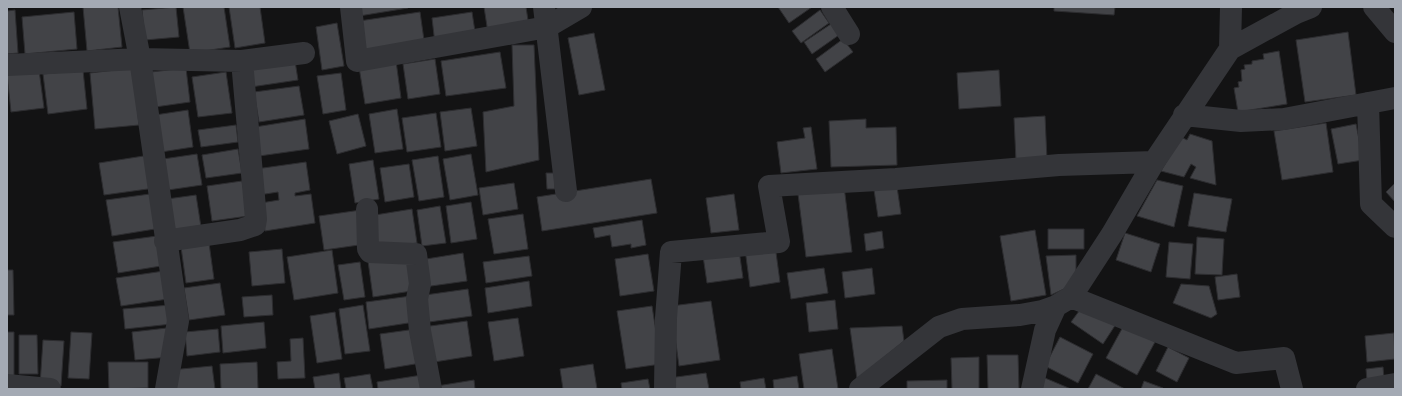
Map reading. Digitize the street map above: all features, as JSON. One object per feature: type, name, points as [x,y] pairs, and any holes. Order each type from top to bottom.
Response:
[{"type":"street","points":[[130,7],[140,59],[165,241],[178,321],[166,389]]},
{"type":"street","points":[[351,7],[357,60],[545,17],[581,7]]},
{"type":"street","points":[[832,7],[849,34]]},
{"type":"street","points":[[1230,49],[1231,7]]},
{"type":"street","points":[[1032,389],[1045,330],[1063,301],[1112,234],[1154,162],[1184,115],[1230,49],[1296,13],[1311,7]]},
{"type":"street","points":[[545,17],[566,191]]},
{"type":"street","points":[[7,65],[140,59],[242,61],[304,53]]},
{"type":"street","points":[[165,241],[240,230],[255,225],[256,219],[242,61]]},
{"type":"street","points":[[1184,115],[1242,121],[1284,119],[1395,98]]},
{"type":"street","points":[[1368,104],[1371,204],[1395,227]]},
{"type":"street","points":[[665,389],[666,318],[671,252],[779,242],[769,186],[896,179],[1059,165],[1154,162]]},
{"type":"street","points":[[367,209],[368,249],[370,252],[416,254],[420,284],[417,298],[420,331],[431,389]]},
{"type":"street","points":[[860,389],[939,328],[950,322],[962,319],[1020,315],[1063,301],[1236,363],[1284,358],[1292,389]]},
{"type":"street","points":[[1367,389],[1395,384]]},
{"type":"street","points":[[7,385],[50,389]]},
{"type":"building","points":[[83,7],[118,7],[122,47],[87,51]]},
{"type":"building","points":[[176,7],[179,37],[145,40],[142,10]]},
{"type":"building","points":[[183,7],[224,7],[230,47],[190,53]]},
{"type":"building","points":[[229,7],[260,7],[265,43],[235,48]]},
{"type":"building","points":[[357,7],[408,7],[408,8],[359,16]]},
{"type":"building","points":[[484,7],[526,7],[529,27],[488,33]]},
{"type":"building","points":[[778,7],[812,7],[789,23]]},
{"type":"building","points":[[1054,7],[1115,7],[1114,15],[1054,11]]},
{"type":"building","points":[[15,10],[18,53],[7,54],[7,11]]},
{"type":"building","points":[[820,10],[829,23],[801,43],[792,31]]},
{"type":"building","points":[[74,12],[77,49],[25,54],[22,17]]},
{"type":"building","points":[[420,12],[425,47],[364,56],[359,21]]},
{"type":"building","points":[[472,12],[476,38],[435,44],[432,18]]},
{"type":"building","points":[[337,23],[344,66],[322,70],[316,27]]},
{"type":"building","points":[[831,24],[839,35],[812,54],[804,42]]},
{"type":"building","points":[[1348,32],[1356,95],[1305,102],[1296,40]]},
{"type":"building","points":[[594,33],[605,90],[579,95],[568,38]]},
{"type":"building","points":[[843,39],[853,52],[825,72],[816,59]]},
{"type":"building","points":[[512,45],[534,45],[539,160],[486,172],[483,112],[514,106]]},
{"type":"building","points":[[1279,51],[1287,104],[1238,112],[1234,88],[1239,87],[1238,82],[1242,81],[1241,70],[1245,69],[1244,65],[1252,64],[1252,61],[1264,59],[1263,54]]},
{"type":"building","points":[[500,52],[506,88],[446,96],[441,61]]},
{"type":"building","points":[[435,59],[440,94],[408,99],[403,64]]},
{"type":"building","points":[[295,61],[298,80],[251,87],[248,68]]},
{"type":"building","points":[[396,61],[401,98],[365,104],[359,67]]},
{"type":"building","points":[[133,68],[139,125],[95,129],[90,73]]},
{"type":"building","points":[[186,68],[190,102],[155,107],[151,72]]},
{"type":"building","points":[[39,70],[44,108],[11,112],[7,74]]},
{"type":"building","points":[[83,70],[87,109],[48,114],[43,74]]},
{"type":"building","points":[[999,70],[1001,106],[959,109],[957,73]]},
{"type":"building","points":[[226,72],[232,113],[198,117],[192,77]]},
{"type":"building","points":[[341,73],[346,110],[323,114],[317,76]]},
{"type":"building","points":[[299,86],[304,115],[259,122],[254,92]]},
{"type":"building","points":[[471,108],[477,146],[445,151],[440,112]]},
{"type":"building","points":[[397,109],[403,149],[375,153],[369,114]]},
{"type":"building","points":[[188,110],[193,147],[161,152],[155,115]]},
{"type":"building","points":[[436,113],[441,147],[407,152],[402,118]]},
{"type":"building","points":[[358,114],[366,146],[337,154],[329,121]]},
{"type":"building","points":[[1045,116],[1047,160],[1016,161],[1014,118]]},
{"type":"building","points":[[305,119],[309,149],[259,156],[255,127]]},
{"type":"building","points":[[866,119],[866,128],[896,127],[897,165],[831,167],[829,121]]},
{"type":"building","points":[[1326,123],[1333,172],[1282,180],[1274,131]]},
{"type":"building","points":[[1356,124],[1363,160],[1338,164],[1331,129]]},
{"type":"building","points":[[236,125],[238,142],[201,147],[198,130]]},
{"type":"building","points":[[811,127],[817,169],[781,173],[777,142],[805,138],[803,128]]},
{"type":"building","points":[[1190,134],[1212,141],[1216,185],[1190,178],[1196,167],[1191,164],[1184,177],[1161,171],[1181,137],[1187,140]]},
{"type":"building","points":[[238,149],[242,173],[206,178],[202,155]]},
{"type":"building","points":[[197,154],[202,185],[168,190],[163,159]]},
{"type":"building","points":[[471,154],[478,195],[450,200],[443,159]]},
{"type":"building","points":[[150,155],[155,188],[104,195],[99,163]]},
{"type":"building","points":[[438,156],[444,197],[419,201],[412,160]]},
{"type":"building","points":[[373,160],[379,199],[355,203],[349,164]]},
{"type":"building","points":[[306,162],[310,190],[295,193],[295,196],[311,194],[315,223],[265,231],[261,203],[279,200],[278,192],[259,195],[256,169]]},
{"type":"building","points":[[409,164],[414,197],[385,202],[380,168]]},
{"type":"building","points":[[546,173],[555,173],[555,189],[547,189]]},
{"type":"building","points":[[651,179],[657,213],[542,231],[537,197]]},
{"type":"building","points":[[896,180],[901,214],[878,217],[873,183]]},
{"type":"building","points":[[1157,180],[1183,186],[1174,227],[1137,216]]},
{"type":"building","points":[[242,181],[248,216],[212,221],[207,186]]},
{"type":"building","points":[[514,183],[518,209],[483,215],[479,188]]},
{"type":"building","points":[[1395,183],[1395,202],[1386,192]]},
{"type":"building","points":[[844,186],[852,252],[806,257],[798,194]]},
{"type":"building","points":[[1194,193],[1232,199],[1226,232],[1188,226]]},
{"type":"building","points":[[150,194],[155,229],[112,236],[106,200]]},
{"type":"building","points":[[734,194],[739,230],[711,233],[706,198]]},
{"type":"building","points":[[196,195],[201,227],[172,231],[167,199]]},
{"type":"building","points":[[471,202],[477,239],[451,243],[446,206]]},
{"type":"building","points":[[440,206],[446,243],[422,246],[417,210]]},
{"type":"building","points":[[412,209],[417,243],[374,249],[369,216]]},
{"type":"building","points":[[361,210],[366,244],[324,250],[319,216]]},
{"type":"building","points":[[523,214],[528,249],[494,254],[488,219]]},
{"type":"building","points":[[642,220],[646,245],[631,248],[631,244],[612,247],[610,235],[595,238],[593,228]]},
{"type":"building","points":[[1048,229],[1084,229],[1084,249],[1048,249]]},
{"type":"building","points":[[1035,230],[1046,295],[1011,301],[1000,236]]},
{"type":"building","points":[[882,231],[884,248],[866,251],[864,234]]},
{"type":"building","points":[[1125,233],[1160,244],[1151,272],[1116,260]]},
{"type":"building","points":[[157,236],[161,266],[118,273],[113,242]]},
{"type":"building","points":[[1197,237],[1224,239],[1222,275],[1195,274]]},
{"type":"building","points":[[1169,242],[1193,244],[1190,279],[1166,277]]},
{"type":"building","points":[[209,243],[214,279],[186,283],[181,247]]},
{"type":"building","points":[[775,245],[780,282],[750,287],[745,249]]},
{"type":"building","points":[[282,249],[285,283],[252,286],[249,252]]},
{"type":"building","points":[[332,250],[338,293],[294,300],[287,257]]},
{"type":"building","points":[[739,250],[743,278],[707,283],[703,256]]},
{"type":"building","points":[[463,253],[467,281],[424,287],[420,260]]},
{"type":"building","points":[[413,254],[418,290],[373,297],[368,261]]},
{"type":"building","points":[[648,254],[654,291],[620,296],[615,259]]},
{"type":"building","points":[[1076,255],[1076,276],[1066,288],[1051,295],[1046,256]]},
{"type":"building","points":[[529,256],[532,276],[486,283],[483,262]]},
{"type":"building","points":[[360,262],[365,297],[344,300],[338,265]]},
{"type":"building","points":[[824,268],[828,293],[791,299],[787,273]]},
{"type":"building","points":[[872,268],[875,294],[845,298],[842,272]]},
{"type":"building","points":[[7,270],[13,270],[14,315],[7,315]]},
{"type":"building","points":[[164,271],[168,299],[121,306],[116,278]]},
{"type":"building","points":[[1237,274],[1240,297],[1218,300],[1215,277]]},
{"type":"building","points":[[529,281],[532,306],[488,313],[485,288]]},
{"type":"building","points":[[220,283],[225,315],[189,320],[184,288]]},
{"type":"building","points":[[1181,284],[1209,286],[1217,314],[1211,318],[1173,303]]},
{"type":"building","points":[[468,289],[472,316],[422,323],[418,296]]},
{"type":"building","points":[[272,295],[273,315],[244,317],[242,297]]},
{"type":"building","points":[[411,296],[415,322],[369,329],[366,302]]},
{"type":"building","points":[[835,300],[838,329],[809,332],[806,303]]},
{"type":"building","points":[[711,301],[720,360],[679,366],[671,306]]},
{"type":"building","points":[[1085,303],[1116,324],[1103,344],[1071,322]]},
{"type":"building","points":[[170,305],[172,324],[125,329],[123,309]]},
{"type":"building","points":[[363,305],[370,351],[345,354],[339,309]]},
{"type":"building","points":[[652,306],[661,364],[626,369],[617,311]]},
{"type":"building","points":[[335,312],[342,359],[317,363],[310,316]]},
{"type":"building","points":[[518,318],[524,356],[494,361],[488,322]]},
{"type":"building","points":[[467,321],[472,356],[428,363],[423,327]]},
{"type":"building","points":[[264,322],[266,348],[223,353],[221,326]]},
{"type":"building","points":[[1124,325],[1155,342],[1137,375],[1106,358]]},
{"type":"building","points":[[902,326],[904,341],[857,379],[850,328]]},
{"type":"building","points":[[167,328],[170,357],[135,360],[132,332]]},
{"type":"building","points":[[218,329],[220,352],[187,356],[185,332]]},
{"type":"building","points":[[416,329],[421,363],[385,369],[380,334]]},
{"type":"building","points":[[7,332],[14,332],[14,377],[7,377]]},
{"type":"building","points":[[71,332],[92,333],[89,379],[68,378]]},
{"type":"building","points":[[1394,333],[1395,359],[1367,362],[1365,336]]},
{"type":"building","points":[[19,335],[37,335],[38,374],[19,374]]},
{"type":"building","points":[[1060,337],[1093,354],[1078,383],[1045,366]]},
{"type":"building","points":[[303,338],[305,378],[278,379],[277,362],[291,361],[290,339]]},
{"type":"building","points":[[43,340],[64,341],[61,386],[40,385]]},
{"type":"building","points":[[1168,347],[1189,358],[1177,382],[1156,371]]},
{"type":"building","points":[[832,349],[838,389],[804,389],[799,354]]},
{"type":"building","points":[[987,355],[1018,355],[1019,389],[988,389]]},
{"type":"building","points":[[979,357],[979,389],[952,389],[951,358]]},
{"type":"building","points":[[108,362],[148,362],[148,388],[109,389]]},
{"type":"building","points":[[257,362],[258,389],[221,389],[220,364]]},
{"type":"building","points":[[593,364],[597,389],[563,389],[560,369]]},
{"type":"building","points":[[212,366],[215,389],[173,389],[171,370]]},
{"type":"building","points":[[1383,367],[1384,379],[1367,381],[1366,369]]},
{"type":"building","points":[[339,373],[341,389],[315,389],[313,377]]},
{"type":"building","points":[[706,373],[709,389],[670,389],[669,378]]},
{"type":"building","points":[[370,374],[373,389],[346,389],[344,378]]},
{"type":"building","points":[[1096,374],[1125,389],[1088,389]]},
{"type":"building","points":[[422,375],[424,389],[378,389],[377,382]]},
{"type":"building","points":[[797,376],[799,389],[774,389],[773,380]]},
{"type":"building","points":[[764,378],[766,389],[741,389],[740,382]]},
{"type":"building","points":[[1045,378],[1071,389],[1040,389]]},
{"type":"building","points":[[648,379],[650,389],[622,389],[621,383]]},
{"type":"building","points":[[474,380],[475,389],[437,389],[437,386]]},
{"type":"building","points":[[947,380],[947,389],[907,389],[907,381]]},
{"type":"building","points":[[1144,381],[1163,388],[1141,389]]}]
